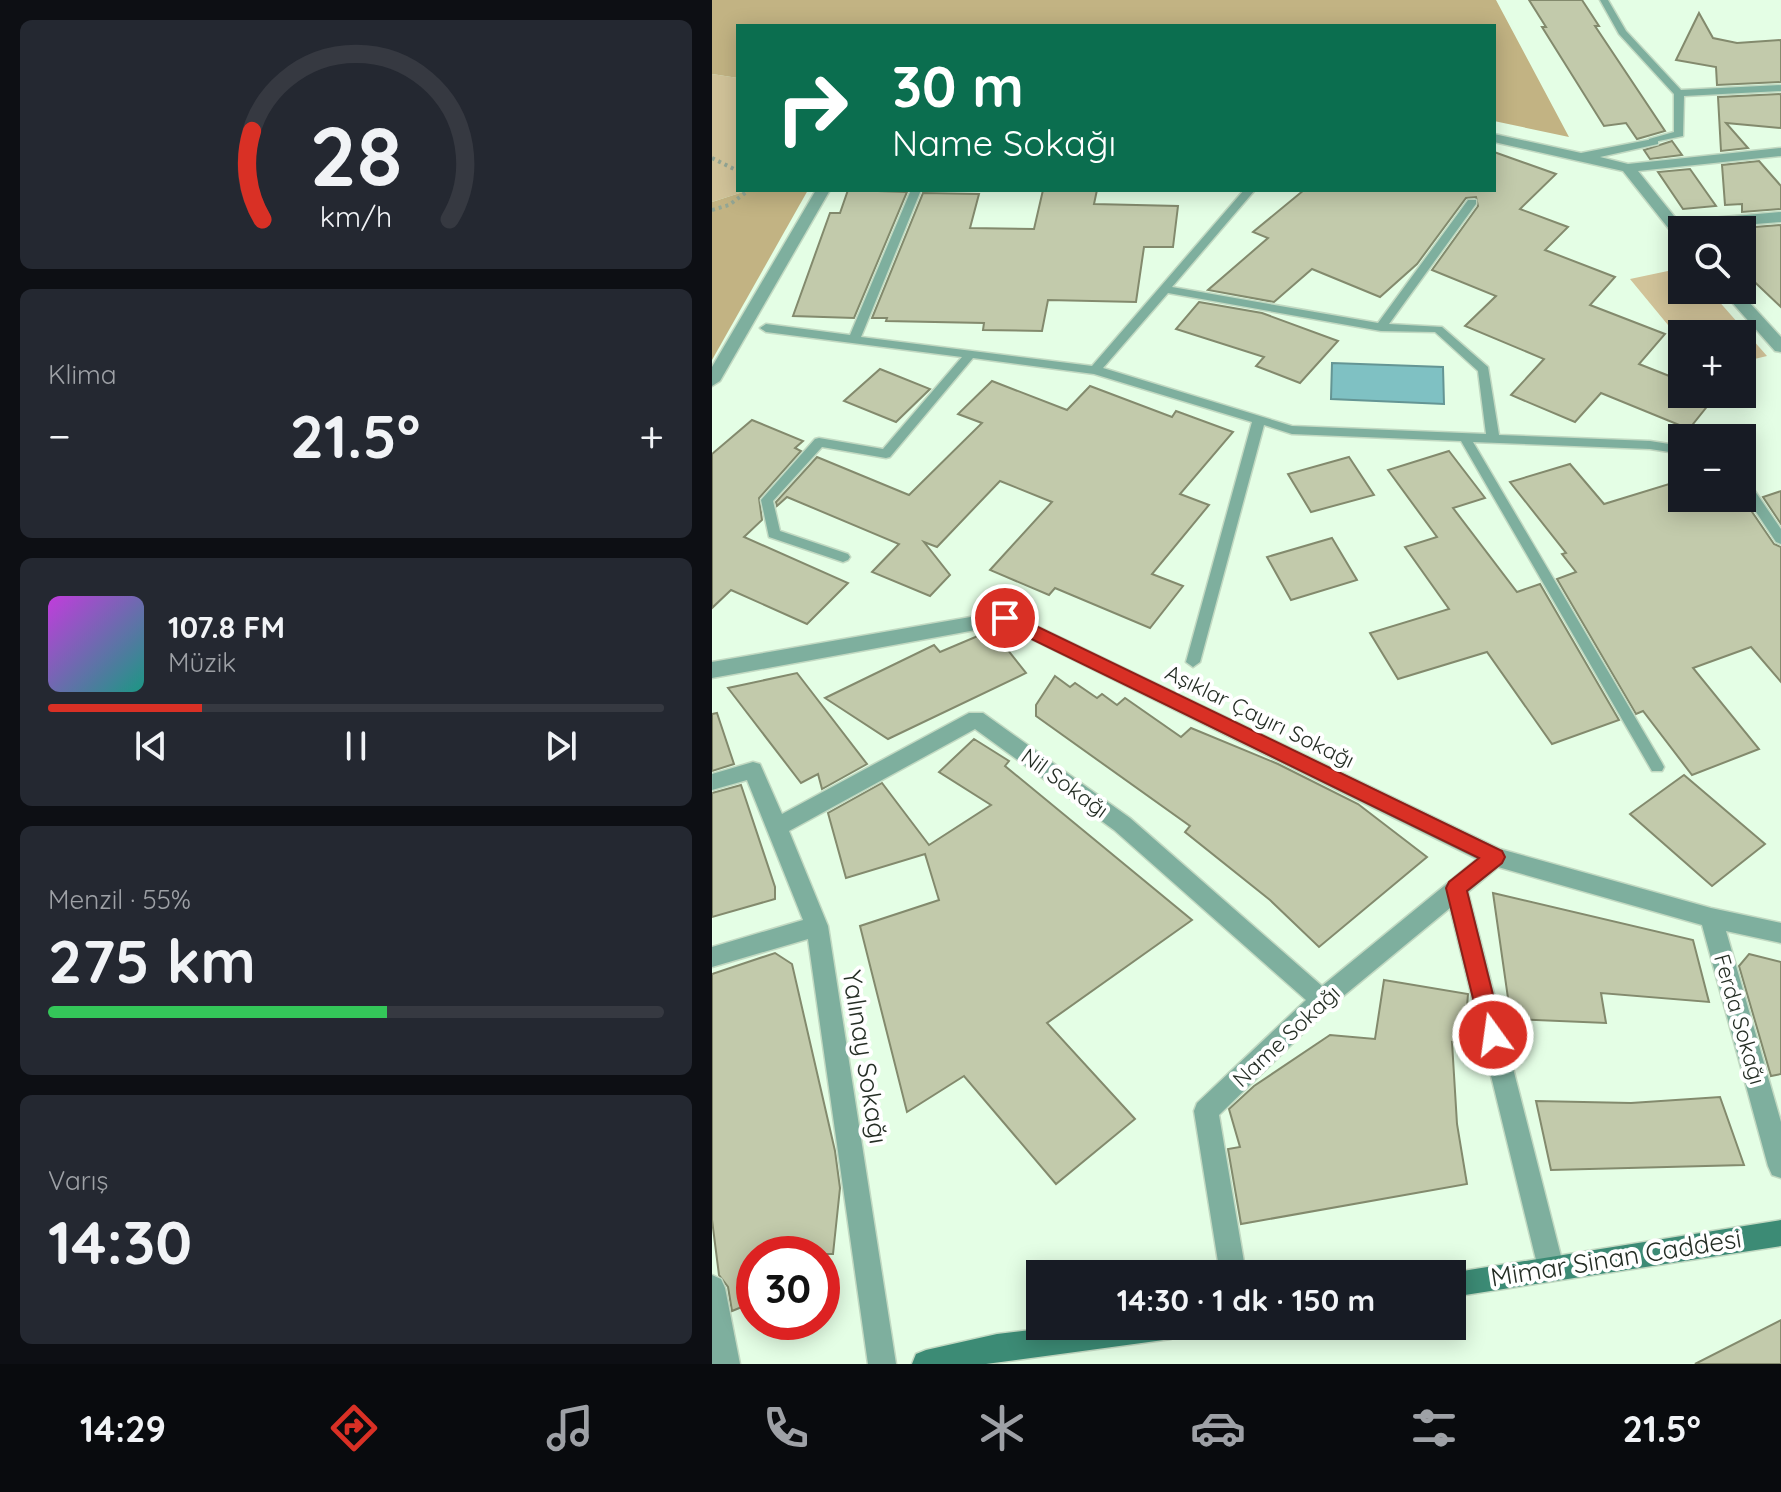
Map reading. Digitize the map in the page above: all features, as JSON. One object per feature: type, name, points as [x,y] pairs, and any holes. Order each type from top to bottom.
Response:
[{"type":"main road","name":"Mimar Sinan Caddesi","points":[[1466,1282],[1781,1233]]},
{"type":"main road","points":[[926,1364],[997,1348],[1060,1340]]},
{"type":"street","points":[[1496,138],[1628,168],[1781,152]]},
{"type":"street","points":[[1580,157],[1653,141]]},
{"type":"street","points":[[1628,168],[1668,219]]},
{"type":"street","points":[[712,381],[822,192]]},
{"type":"street","points":[[1756,220],[1781,217]]},
{"type":"street","points":[[1741,304],[1781,347]]},
{"type":"street","points":[[1760,325],[1781,323]]},
{"type":"street","points":[[743,326],[766,328]]},
{"type":"street","name":"Aşıklar Çayırı Sokağı","points":[[712,670],[1005,618],[1495,857],[1711,918],[1781,933]]},
{"type":"street","name":"Nil Sokağı","points":[[776,827],[976,719],[1122,824],[1322,1000]]},
{"type":"street","name":"Yalınay Sokağı","points":[[712,782],[753,770],[817,926],[882,1364]]},
{"type":"street","name":"Name Sokağı","points":[[1231,1260],[1206,1111],[1322,1000],[1495,857]]},
{"type":"street","points":[[1456,888],[1551,1268]]},
{"type":"street","name":"Ferda Sokağı","points":[[1711,918],[1781,1166]]},
{"type":"street","points":[[712,957],[817,926]]},
{"type":"street","points":[[712,1288],[726,1364]]},
{"type":"lane","points":[[1604,0],[1622,32],[1679,93],[1679,134],[1653,141]]},
{"type":"lane","points":[[1679,93],[1781,88]]},
{"type":"lane","points":[[854,339],[915,192]]},
{"type":"lane","points":[[1095,370],[1248,192]]},
{"type":"lane","points":[[1381,327],[1472,202]]},
{"type":"lane","points":[[1165,289],[1381,327],[1438,329],[1484,370],[1493,439]]},
{"type":"lane","points":[[766,328],[1095,370],[1292,430],[1668,448]]},
{"type":"lane","points":[[843,557],[774,534],[767,500],[819,442],[886,454],[970,354]]},
{"type":"lane","points":[[1193,662],[1259,420]]},
{"type":"lane","points":[[1465,438],[1657,767]]},
{"type":"lane","points":[[1756,502],[1781,539]]},
{"type":"path","points":[[712,158],[736,170]]},
{"type":"path","points":[[712,210],[729,205],[746,192]]},
{"type":"shaded area","points":[[712,0],[1496,0],[1569,137],[1496,121],[1496,24],[736,24],[736,78],[712,74]]},
{"type":"shaded area","points":[[712,74],[736,78],[736,192],[743,192],[712,202]]},
{"type":"shaded area","points":[[743,192],[807,192],[712,360],[712,202]]},
{"type":"shaded area","points":[[1668,271],[1668,304],[1721,304],[1735,320],[1668,320],[1668,325],[1630,279]]},
{"type":"shaded area","points":[[1756,343],[1767,356],[1756,359]]},
{"type":"water","points":[[1332,363],[1443,367],[1444,404],[1331,399]]},
{"type":"building","points":[[1529,0],[1582,0],[1599,26],[1595,26],[1665,131],[1637,139],[1626,123],[1604,126],[1542,27],[1546,27]]},
{"type":"building","points":[[1699,13],[1713,38],[1737,43],[1781,40],[1781,82],[1717,85],[1716,67],[1676,60]]},
{"type":"building","points":[[1781,94],[1781,128],[1726,123],[1748,148],[1721,151],[1718,97]]},
{"type":"building","points":[[1672,141],[1682,155],[1650,159],[1644,150]]},
{"type":"building","points":[[1496,153],[1556,174],[1520,209],[1568,227],[1545,250],[1615,277],[1590,305],[1665,334],[1639,364],[1668,375],[1668,408],[1706,408],[1693,424],[1677,424],[1601,393],[1575,422],[1511,395],[1544,359],[1465,326],[1496,296],[1432,270],[1478,206],[1476,197],[1466,198],[1417,264],[1380,297],[1312,269],[1274,302],[1208,290],[1268,238],[1253,232],[1302,192],[1496,192]]},
{"type":"building","points":[[1759,161],[1781,186],[1781,209],[1742,212],[1742,204],[1725,205],[1722,165]]},
{"type":"building","points":[[1690,169],[1716,206],[1683,209],[1658,172]]},
{"type":"building","points":[[847,192],[907,192],[854,318],[793,316],[830,213],[840,213]]},
{"type":"building","points":[[1043,192],[1097,192],[1094,204],[1178,206],[1173,247],[1144,247],[1136,302],[1048,300],[1042,331],[983,330],[984,323],[872,318],[923,193],[979,194],[970,228],[1034,229]]},
{"type":"building","points":[[1781,225],[1781,307],[1756,283],[1756,227]]},
{"type":"building","points":[[1199,302],[1262,313],[1338,341],[1300,383],[1256,366],[1264,357],[1176,329]]},
{"type":"building","points":[[880,369],[930,389],[896,422],[844,401]]},
{"type":"building","points":[[992,381],[1067,410],[1090,386],[1172,417],[1176,411],[1233,432],[1180,494],[1209,505],[1152,574],[1183,586],[1150,628],[1055,588],[1049,595],[990,570],[1052,502],[1000,481],[937,547],[924,542],[950,575],[930,596],[872,572],[899,544],[787,497],[777,506],[776,502],[817,457],[909,495],[982,423],[958,414]]},
{"type":"building","points":[[752,420],[803,441],[795,448],[801,451],[759,498],[762,520],[744,537],[848,583],[807,624],[731,590],[712,608],[712,454]]},
{"type":"building","points":[[1449,451],[1485,498],[1453,508],[1517,592],[1540,584],[1619,720],[1552,744],[1487,652],[1398,679],[1370,633],[1449,609],[1405,547],[1437,537],[1388,470]]},
{"type":"building","points":[[1349,457],[1374,495],[1311,512],[1288,474]]},
{"type":"building","points":[[1570,464],[1604,504],[1668,484],[1668,512],[1752,512],[1774,544],[1781,547],[1781,682],[1751,647],[1693,668],[1759,749],[1692,775],[1643,711],[1636,714],[1557,579],[1576,572],[1562,554],[1566,553],[1510,482]]},
{"type":"building","points":[[1781,491],[1781,524],[1763,497]]},
{"type":"building","points":[[1332,538],[1357,580],[1291,600],[1267,557]]},
{"type":"building","points":[[992,630],[1026,673],[888,739],[825,698],[934,645],[940,652]]},
{"type":"building","points":[[797,673],[867,764],[822,789],[818,774],[801,783],[728,688]]},
{"type":"building","points":[[1055,676],[1070,687],[1075,683],[1097,698],[1102,694],[1117,705],[1125,698],[1181,737],[1191,728],[1278,764],[1358,804],[1427,857],[1319,947],[1270,900],[1185,832],[1190,826],[1036,716],[1036,705]]},
{"type":"building","points":[[717,713],[734,764],[712,771],[712,714]]},
{"type":"building","points":[[974,739],[1009,761],[1005,766],[1192,920],[1047,1023],[1135,1119],[1056,1184],[964,1076],[907,1112],[860,926],[939,900],[925,854],[846,878],[828,813],[882,783],[929,845],[991,805],[939,772]]},
{"type":"building","points":[[1684,775],[1765,844],[1712,886],[1630,814]]},
{"type":"building","points":[[741,785],[775,887],[775,899],[712,917],[712,793]]},
{"type":"building","points":[[1493,893],[1693,940],[1709,1002],[1601,993],[1606,1023],[1511,1019]]},
{"type":"building","points":[[775,953],[792,964],[835,1151],[840,1188],[835,1236],[736,1236],[736,1309],[732,1311],[728,1287],[719,1275],[712,1220],[712,974]]},
{"type":"building","points":[[1749,954],[1781,962],[1781,1074],[1771,1076],[1739,966]]},
{"type":"building","points":[[1384,980],[1468,994],[1464,1044],[1452,1042],[1457,1124],[1467,1184],[1241,1224],[1228,1149],[1240,1147],[1229,1109],[1254,1086],[1330,1035],[1375,1039]]},
{"type":"building","points":[[1720,1097],[1744,1165],[1551,1170],[1536,1101],[1631,1103]]},
{"type":"building","points":[[1781,1320],[1781,1364],[1695,1364]]},
{"type":"route","points":[[1005,618],[1495,857],[1456,888],[1493,1035]]}]
